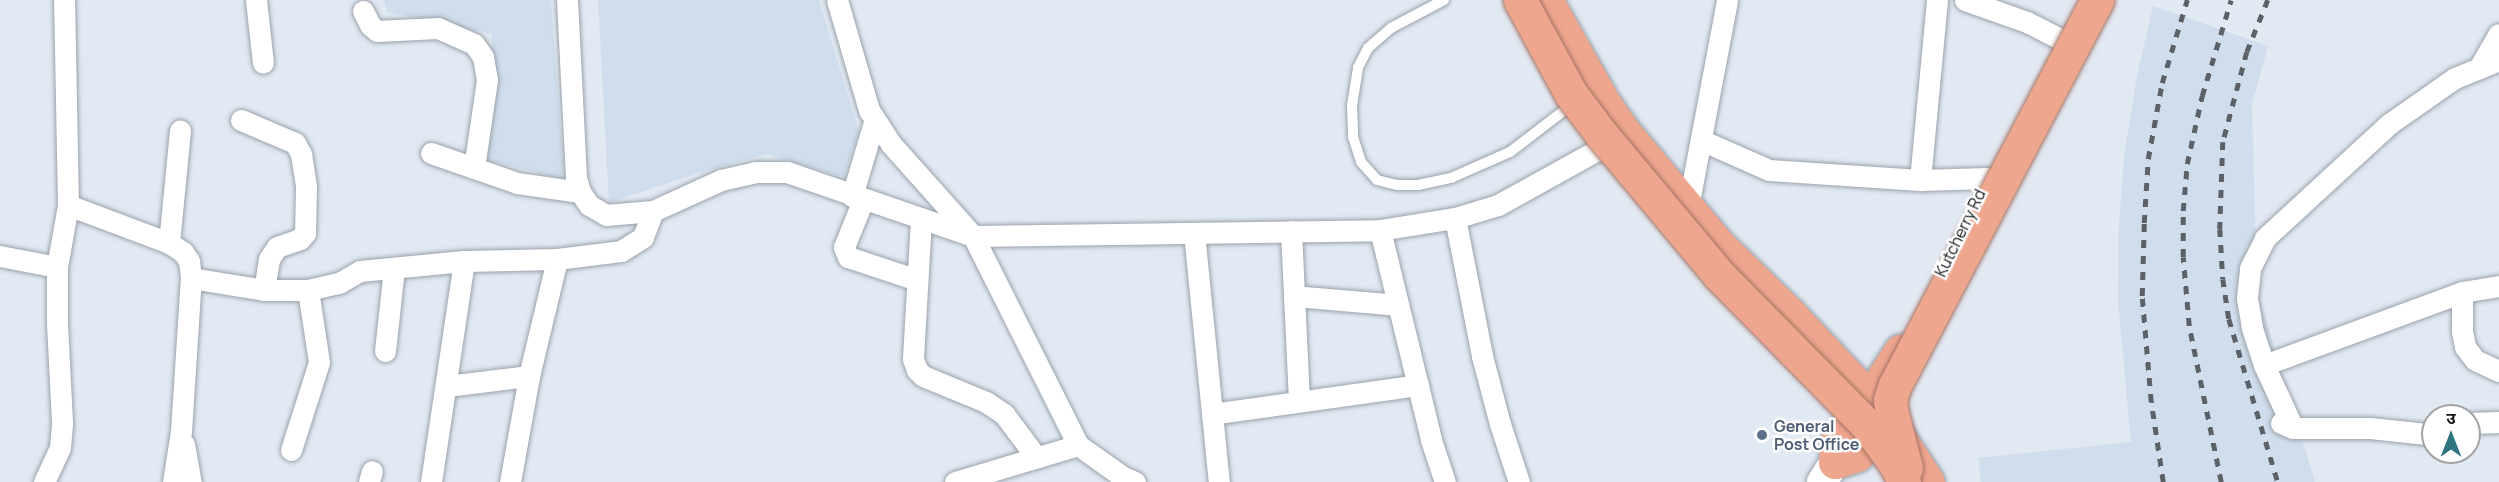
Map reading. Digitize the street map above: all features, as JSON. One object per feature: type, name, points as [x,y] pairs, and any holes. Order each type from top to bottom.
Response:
[{"type":"highway","points":[[1510,0],[1570,106],[1688,207],[1718,244],[1789,314],[1914,480]]},
{"type":"highway","points":[[1520,0],[1571,94],[1602,135],[1719,275],[1866,424],[1896,465],[1914,480]]},
{"type":"highway","points":[[1535,0],[1575,78],[1667,199],[1732,273],[1856,394],[1874,424],[1892,482]]},
{"type":"highway","points":[[1546,0],[1593,85],[1613,141],[1657,218],[1707,274],[1874,424]]},
{"type":"highway","name":"Kutcherry Rd","points":[[1874,424],[1900,351],[1987,177],[2080,0]]},
{"type":"highway","points":[[1829,472],[1857,455],[1890,400],[1895,385],[2097,0]]},
{"type":"highway","points":[[1874,424],[1912,373],[1969,270],[2110,0]]},
{"type":"street","points":[[44,482],[60,447],[62,422],[58,375],[57,267],[68,205],[64,0]]},
{"type":"street","points":[[256,0],[263,63]]},
{"type":"street","points":[[567,0],[576,178],[580,192],[589,205],[606,215],[653,211],[721,180],[756,172],[787,172],[857,198],[973,236],[1380,230],[1455,218],[1498,205],[1613,141]]},
{"type":"street","points":[[837,0],[869,110],[891,144],[973,236],[1078,445],[1123,477],[1135,482]]},
{"type":"street","points":[[1688,207],[1727,0]]},
{"type":"street","points":[[1920,180],[1937,0]]},
{"type":"street","points":[[1965,0],[2027,22],[2061,39]]},
{"type":"street","points":[[363,11],[370,25],[378,31],[438,28],[474,44],[483,57],[487,80],[474,168]]},
{"type":"street","points":[[2479,68],[2499,34]]},
{"type":"street","points":[[2421,433],[2358,427],[2285,425],[2252,327],[2247,298],[2250,268],[2265,238],[2389,124],[2455,78],[2499,60]]},
{"type":"street","points":[[875,119],[844,247],[848,257],[917,280]]},
{"type":"street","points":[[240,120],[295,143],[301,154],[306,188],[305,233],[300,239],[277,247],[269,259],[264,290]]},
{"type":"street","points":[[169,243],[180,131]]},
{"type":"street","points":[[1701,140],[1769,170],[1920,180],[1987,177]]},
{"type":"street","points":[[431,153],[517,183],[580,192]]},
{"type":"street","points":[[68,205],[169,243],[183,252],[189,261],[191,278],[181,431],[173,482]]},
{"type":"street","points":[[191,278],[264,290],[308,290],[339,283],[360,271],[464,261],[557,259],[621,251],[643,237],[653,211]]},
{"type":"street","points":[[1455,218],[1482,356],[1500,424],[1519,482]]},
{"type":"street","points":[[921,219],[913,359],[917,370],[923,376],[986,402],[1004,414],[1036,457]]},
{"type":"street","points":[[1380,230],[1418,385],[1445,482]]},
{"type":"street","points":[[1291,231],[1299,400]]},
{"type":"street","points":[[1194,233],[1219,482]]},
{"type":"street","points":[[0,255],[57,267]]},
{"type":"street","points":[[510,482],[529,376],[557,259]]},
{"type":"street","points":[[431,482],[464,261]]},
{"type":"street","points":[[385,351],[394,268]]},
{"type":"street","points":[[2264,365],[2462,292],[2499,286]]},
{"type":"street","points":[[291,450],[319,362],[308,290]]},
{"type":"street","points":[[2462,292],[2462,331],[2465,347],[2475,360],[2499,371]]},
{"type":"street","points":[[1294,296],[1398,305]]},
{"type":"street","points":[[447,386],[529,376]]},
{"type":"street","points":[[1212,414],[1418,385]]},
{"type":"street","points":[[2481,423],[2499,422]]},
{"type":"street","points":[[181,431],[191,482]]},
{"type":"street","points":[[955,482],[1078,445]]},
{"type":"lane","points":[[1444,0],[1391,28],[1368,48],[1358,68],[1352,104],[1353,137],[1360,162],[1377,180],[1397,185],[1418,185],[1451,177],[1510,152],[1570,106]]},
{"type":"shaded area","points":[[384,0],[551,0],[564,179],[487,160],[492,34],[387,12]]},
{"type":"shaded area","points":[[598,0],[819,0],[859,132],[844,177],[767,154],[698,173],[609,203]]},
{"type":"shaded area","points":[[2153,6],[2268,46],[2252,104],[2257,291],[2315,482],[1981,482],[1978,458],[2131,442],[2118,300],[2119,226],[2124,157],[2137,76]]},
{"type":"railway","points":[[2163,482],[2151,402],[2142,296],[2144,223],[2148,159],[2162,83],[2187,0]]},
{"type":"railway","points":[[2221,482],[2189,326],[2183,257],[2183,211],[2187,164],[2202,96],[2231,0]]},
{"type":"railway","points":[[2268,0],[2247,52],[2223,142],[2220,229],[2223,279],[2229,319],[2278,482]]},
{"type":"place","name":"General Post Office","points":[[1762,435]]}]
